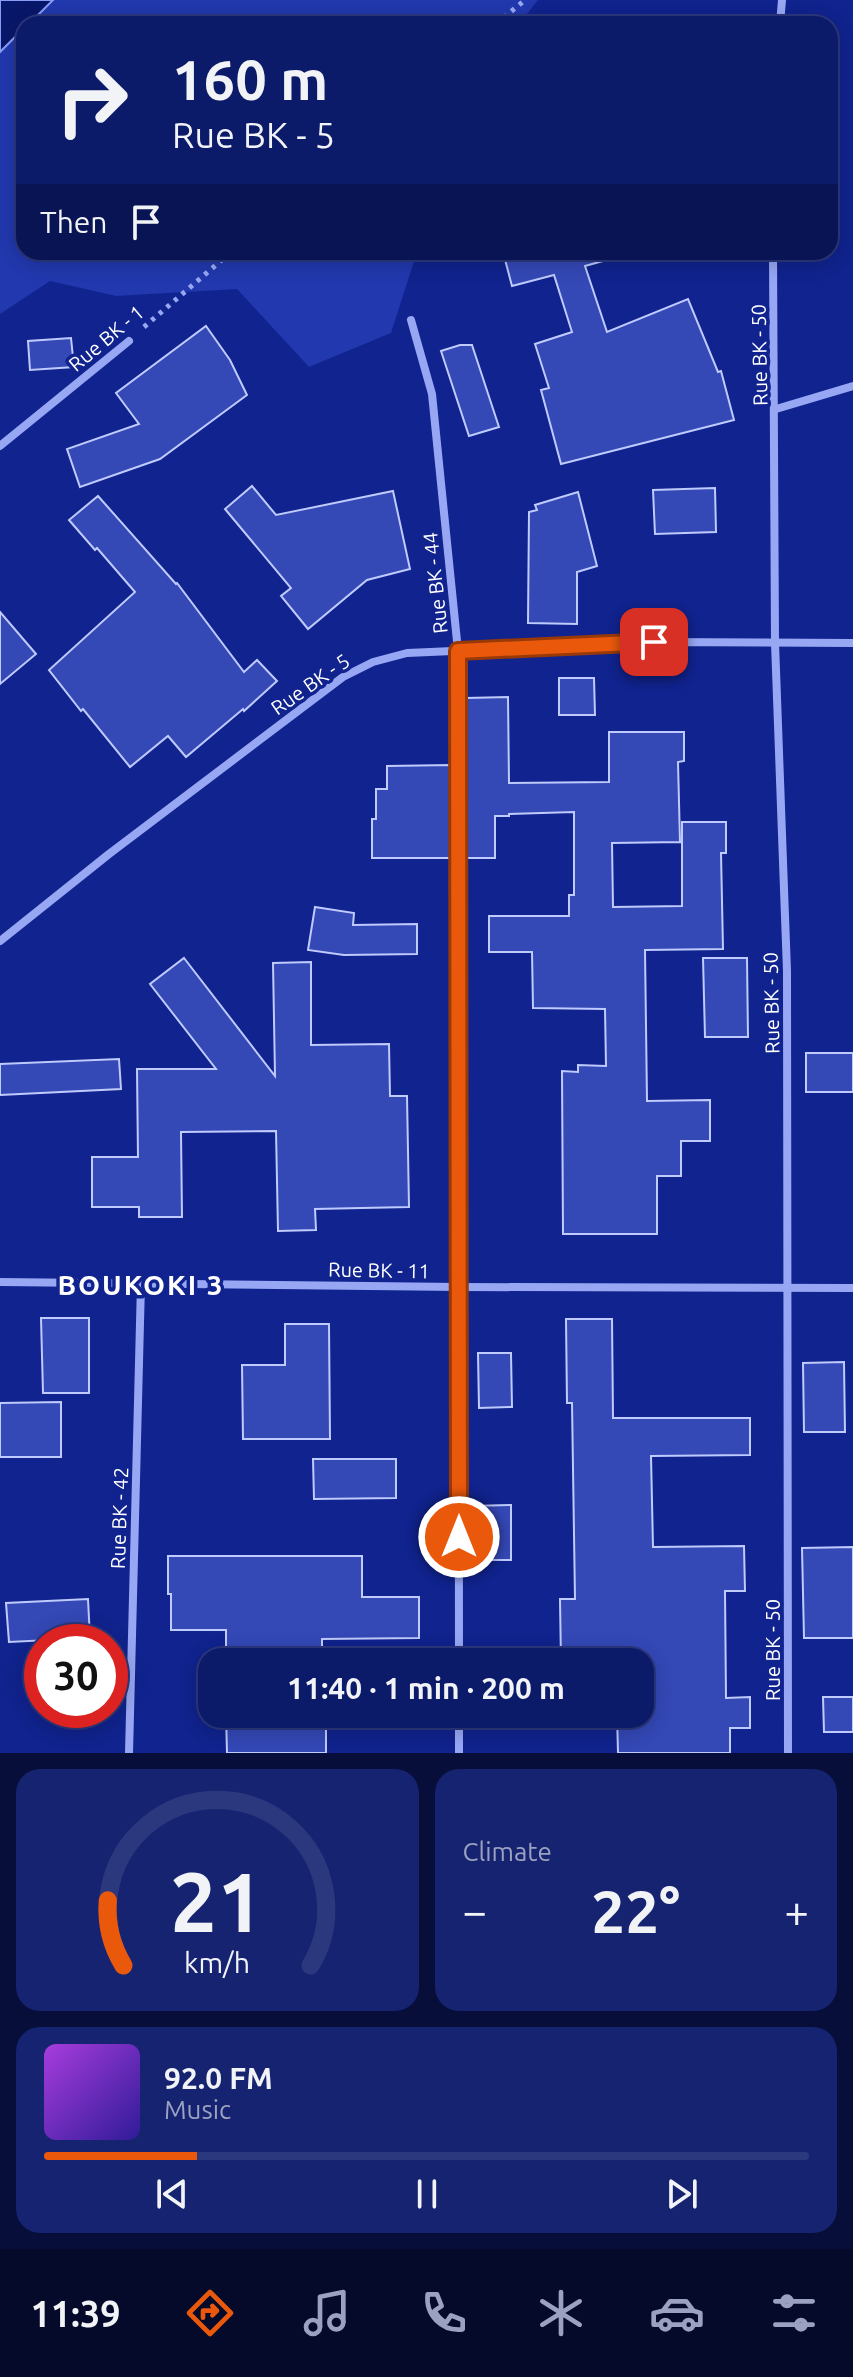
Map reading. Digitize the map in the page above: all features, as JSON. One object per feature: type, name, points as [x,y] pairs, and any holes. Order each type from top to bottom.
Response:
[{"type":"street","name":"Rue BK - 50","points":[[773,260],[775,643],[787,971],[788,1753]]},
{"type":"street","name":"Rue BK - 44","points":[[411,320],[432,394],[458,651],[459,1648]]},
{"type":"street","name":"Rue BK - 1","points":[[0,446],[129,341]]},
{"type":"street","points":[[776,409],[853,386]]},
{"type":"street","name":"Rue BK - 5","points":[[0,941],[109,854],[343,677],[373,662],[407,653],[654,642],[853,643]]},
{"type":"street","name":"Rue BK - 11","points":[[0,1282],[853,1288]]},
{"type":"street","name":"Rue BK - 42","points":[[129,1753],[141,1284]]},
{"type":"street","points":[[459,1728],[459,1753]]},
{"type":"path","points":[[506,16],[525,0]]},
{"type":"path","name":"Rue BK - 1","points":[[129,341],[222,260]]},
{"type":"shaded area","points":[[0,0],[538,0],[525,16],[16,16],[16,260],[414,260],[391,333],[309,367],[237,289],[116,296],[50,281],[0,314]]},
{"type":"shaded area","points":[[0,0],[53,0],[37,16],[16,16],[16,36],[0,52]]},
{"type":"building","points":[[505,260],[603,260],[585,266],[607,332],[688,299],[718,372],[721,371],[734,420],[561,464],[541,390],[549,388],[535,344],[572,332],[554,275],[512,286]]},
{"type":"building","points":[[206,326],[230,360],[247,395],[160,459],[80,487],[67,449],[139,424],[116,393]]},
{"type":"building","points":[[71,338],[74,367],[30,370],[28,341]]},
{"type":"building","points":[[472,345],[499,427],[469,436],[441,351]]},
{"type":"building","points":[[252,486],[276,515],[393,491],[410,569],[367,580],[308,629],[281,596],[291,588],[225,509]]},
{"type":"building","points":[[715,488],[716,532],[655,534],[653,490]]},
{"type":"building","points":[[578,492],[597,566],[577,572],[577,624],[528,623],[529,512],[537,510],[535,505]]},
{"type":"building","points":[[98,496],[177,583],[244,672],[257,660],[277,681],[186,757],[168,736],[130,767],[49,670],[135,592],[69,520]]},
{"type":"building","points":[[0,612],[36,654],[0,684]]},
{"type":"building","points":[[559,678],[594,678],[595,715],[559,715]]},
{"type":"building","points":[[508,697],[509,783],[609,782],[609,732],[684,732],[684,761],[678,762],[680,842],[612,843],[613,907],[682,906],[682,822],[726,822],[726,853],[721,853],[723,949],[645,950],[647,1101],[710,1100],[710,1141],[681,1141],[681,1176],[657,1176],[657,1234],[563,1234],[562,1071],[578,1072],[578,1065],[606,1066],[605,1009],[533,1008],[532,952],[489,952],[489,916],[569,916],[569,895],[574,895],[574,812],[495,816],[495,858],[465,858],[466,698]]},
{"type":"building","points":[[451,765],[451,858],[372,858],[376,789],[387,789],[387,766]]},
{"type":"building","points":[[315,907],[354,913],[353,925],[417,924],[417,954],[344,955],[308,950]]},
{"type":"building","points":[[184,958],[275,1076],[273,963],[311,962],[311,1045],[389,1044],[390,1096],[407,1096],[409,1207],[315,1209],[316,1230],[278,1231],[276,1131],[181,1132],[182,1217],[139,1217],[139,1207],[92,1207],[92,1157],[138,1157],[137,1069],[216,1069],[150,984]]},
{"type":"building","points":[[703,958],[747,958],[748,1037],[705,1037]]},
{"type":"building","points":[[806,1053],[853,1053],[853,1092],[806,1092]]},
{"type":"building","points":[[119,1059],[121,1089],[0,1095],[0,1064]]},
{"type":"building","points":[[41,1318],[89,1318],[89,1393],[43,1393]]},
{"type":"building","points":[[566,1319],[612,1319],[613,1418],[750,1418],[750,1455],[651,1456],[653,1547],[744,1546],[745,1591],[725,1591],[726,1698],[750,1697],[750,1728],[730,1728],[730,1753],[618,1753],[617,1728],[654,1728],[654,1648],[561,1648],[560,1599],[575,1599],[572,1403],[567,1403]]},
{"type":"building","points":[[285,1324],[329,1324],[330,1439],[243,1439],[242,1365],[285,1365]]},
{"type":"building","points":[[478,1353],[511,1353],[512,1407],[479,1408]]},
{"type":"building","points":[[844,1362],[845,1432],[804,1432],[803,1363]]},
{"type":"building","points":[[61,1402],[61,1457],[0,1457],[0,1403]]},
{"type":"building","points":[[313,1459],[396,1459],[396,1498],[314,1499]]},
{"type":"building","points":[[511,1505],[511,1560],[470,1560],[470,1506]]},
{"type":"building","points":[[853,1547],[853,1638],[804,1638],[802,1548]]},
{"type":"building","points":[[168,1556],[362,1556],[362,1597],[419,1597],[419,1638],[322,1639],[322,1648],[226,1648],[226,1630],[171,1630],[171,1594],[168,1594]]},
{"type":"building","points":[[88,1599],[89,1624],[24,1624],[24,1641],[9,1642],[6,1603]]},
{"type":"building","points":[[823,1697],[853,1697],[853,1732],[824,1732]]},
{"type":"building","points":[[226,1728],[326,1728],[326,1753],[227,1753]]},
{"type":"district","name":"BOUKOKI 3","points":[[141,1284]]},
{"type":"route","points":[[459,1537],[458,651],[654,642]]}]
